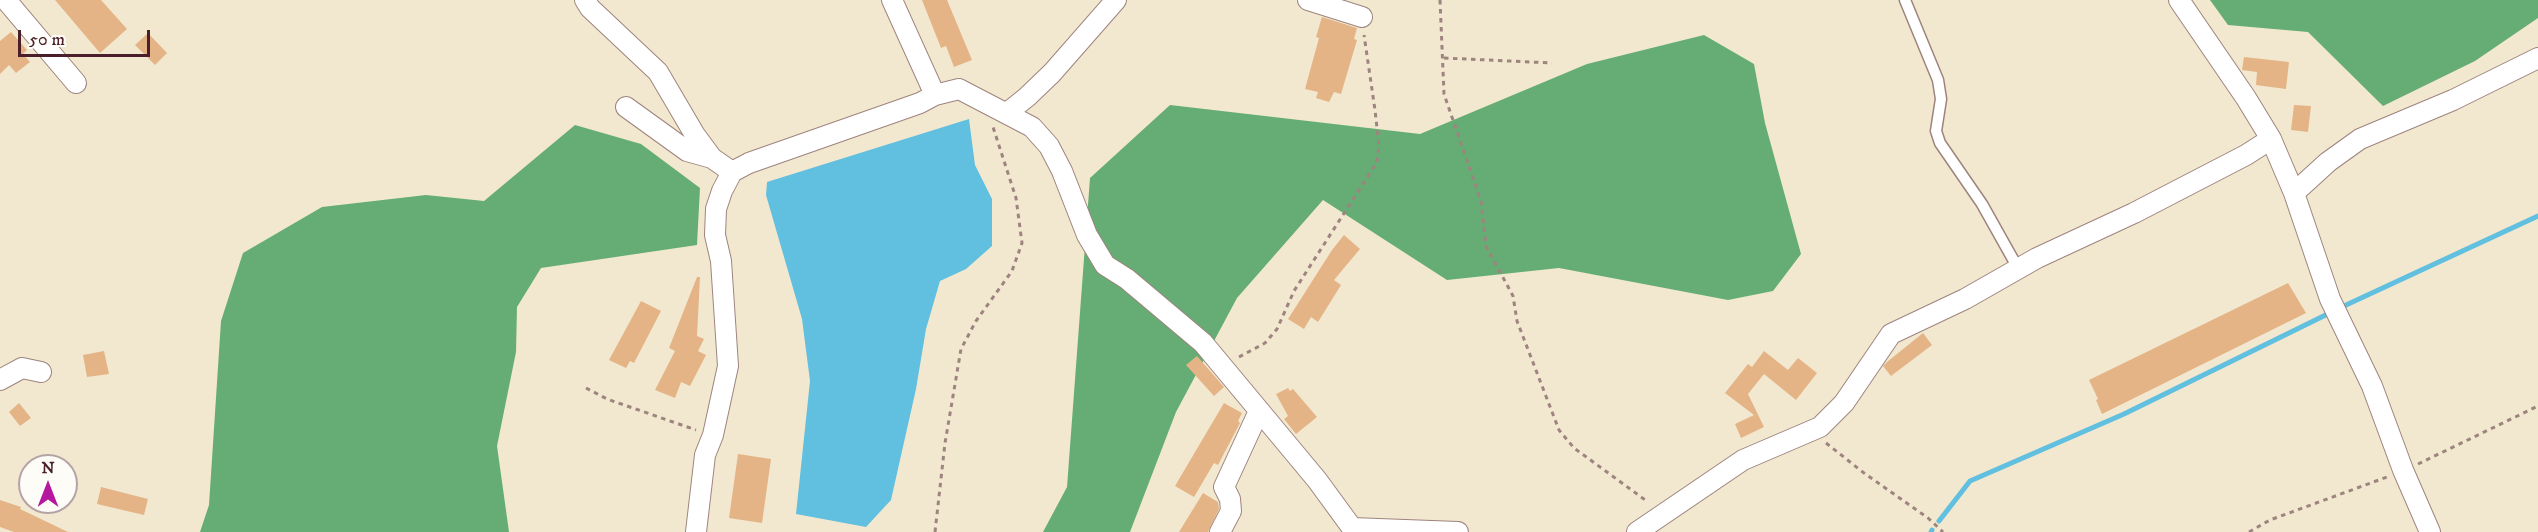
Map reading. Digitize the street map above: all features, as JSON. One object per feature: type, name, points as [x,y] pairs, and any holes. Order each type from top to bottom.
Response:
[{"type":"street","points":[[6,0],[76,83]]},
{"type":"street","points":[[585,0],[590,8],[658,72],[695,135],[712,158],[732,172]]},
{"type":"street","points":[[892,0],[935,94]]},
{"type":"street","points":[[1007,113],[1028,98],[1116,0]]},
{"type":"street","points":[[1308,0],[1362,17]]},
{"type":"street","points":[[2179,0],[2246,98],[2271,140],[2294,193],[2330,299],[2372,386],[2403,470],[2430,532]]},
{"type":"street","points":[[2294,193],[2328,162],[2360,139],[2453,100],[2538,58]]},
{"type":"street","points":[[696,532],[705,455],[713,435],[728,366],[721,261],[715,236],[716,209],[732,172],[789,148],[920,103],[935,94],[959,89],[1032,127],[1049,146],[1062,171],[1087,235],[1105,265],[1127,279],[1203,343],[1317,480],[1354,530],[1458,532]]},
{"type":"street","points":[[626,107],[687,151],[712,158]]},
{"type":"street","points":[[1637,532],[1743,460],[1820,427],[1844,403],[1891,334],[2019,270],[2037,258],[2134,213],[2271,140]]},
{"type":"street","points":[[0,380],[22,368],[41,372]]},
{"type":"street","points":[[1220,532],[1231,511],[1230,499],[1224,487],[1260,411]]},
{"type":"lane","points":[[1905,0],[1938,80],[1941,99],[1936,131],[1940,143],[1982,204],[2019,270]]},
{"type":"path","points":[[1440,0],[1444,94],[1481,201],[1486,246],[1513,296],[1517,321],[1559,430],[1574,448],[1664,514]]},
{"type":"path","points":[[1221,366],[1265,343],[1278,329],[1294,291],[1377,162],[1379,146],[1362,17]]},
{"type":"path","points":[[1444,58],[1552,63]]},
{"type":"path","points":[[935,532],[945,442],[961,350],[976,321],[1012,271],[1022,243],[1016,198],[984,100]]},
{"type":"path","points":[[585,388],[608,399],[713,435]]},
{"type":"path","points":[[2249,532],[2270,520],[2403,470],[2538,406]]},
{"type":"path","points":[[1811,430],[1864,473],[1928,518],[1943,532]]},
{"type":"green space","points":[[2210,0],[2538,0],[2538,18],[2475,61],[2383,106],[2308,32],[2228,25]]},
{"type":"green space","points":[[1704,35],[1754,64],[1765,123],[1801,254],[1773,291],[1728,300],[1559,268],[1447,280],[1323,200],[1237,298],[1176,412],[1130,532],[1043,532],[1067,487],[1090,178],[1170,105],[1420,134],[1587,64]]},
{"type":"green space","points":[[575,125],[641,144],[700,188],[697,245],[541,268],[517,307],[516,352],[497,446],[509,532],[200,532],[209,505],[221,321],[243,253],[322,207],[426,195],[484,201]]},
{"type":"water","points":[[969,119],[975,165],[992,199],[992,246],[966,269],[940,281],[926,329],[916,389],[891,500],[866,527],[796,514],[810,381],[802,319],[766,195],[767,182]]},
{"type":"building","points":[[55,0],[101,0],[127,29],[100,53]]},
{"type":"building","points":[[922,0],[947,0],[972,60],[954,67],[946,46],[941,48]]},
{"type":"building","points":[[1322,17],[1357,28],[1354,39],[1357,40],[1341,94],[1334,92],[1329,102],[1316,98],[1318,92],[1305,89],[1319,38],[1316,37]]},
{"type":"building","points":[[11,32],[27,50],[23,54],[30,62],[16,73],[9,65],[0,74],[0,41]]},
{"type":"building","points":[[148,33],[167,53],[155,65],[135,45]]},
{"type":"building","points":[[2244,57],[2289,62],[2286,89],[2256,85],[2257,72],[2242,70]]},
{"type":"building","points":[[2294,105],[2311,106],[2308,132],[2291,130]]},
{"type":"building","points":[[1344,235],[1360,249],[1334,280],[1341,285],[1318,322],[1311,317],[1304,329],[1288,319]]},
{"type":"building","points":[[697,277],[700,277],[697,336],[704,339],[698,351],[706,355],[690,386],[681,382],[675,398],[655,390],[675,351],[669,348]]},
{"type":"building","points":[[2288,283],[2306,313],[2102,414],[2089,380]]},
{"type":"building","points":[[641,301],[661,311],[634,363],[630,361],[626,368],[609,360]]},
{"type":"building","points":[[1923,333],[1932,345],[1891,376],[1883,366]]},
{"type":"building","points":[[104,351],[109,374],[87,377],[83,355]]},
{"type":"building","points":[[1764,351],[1788,370],[1798,358],[1817,373],[1796,400],[1764,374],[1748,394],[1764,427],[1741,438],[1735,424],[1754,415],[1725,393],[1748,364],[1752,367]]},
{"type":"building","points":[[1197,356],[1224,387],[1214,396],[1186,365]]},
{"type":"building","points":[[1288,388],[1290,391],[1293,389],[1317,417],[1296,434],[1284,419],[1288,416],[1276,394]]},
{"type":"building","points":[[19,403],[31,418],[20,426],[9,412]]},
{"type":"building","points":[[1224,403],[1242,413],[1238,421],[1240,423],[1218,465],[1214,463],[1194,497],[1175,486]]},
{"type":"building","points":[[738,454],[771,459],[762,523],[729,518]]},
{"type":"building","points":[[101,487],[148,499],[144,515],[97,504]]},
{"type":"building","points":[[1203,493],[1218,502],[1219,509],[1208,532],[1179,532]]},
{"type":"building","points":[[0,500],[18,506],[18,514],[30,514],[68,532],[14,532],[0,527]]},
{"type":"waterway","points":[[1939,521],[1970,481],[2124,414],[2346,305],[2538,216]]}]
